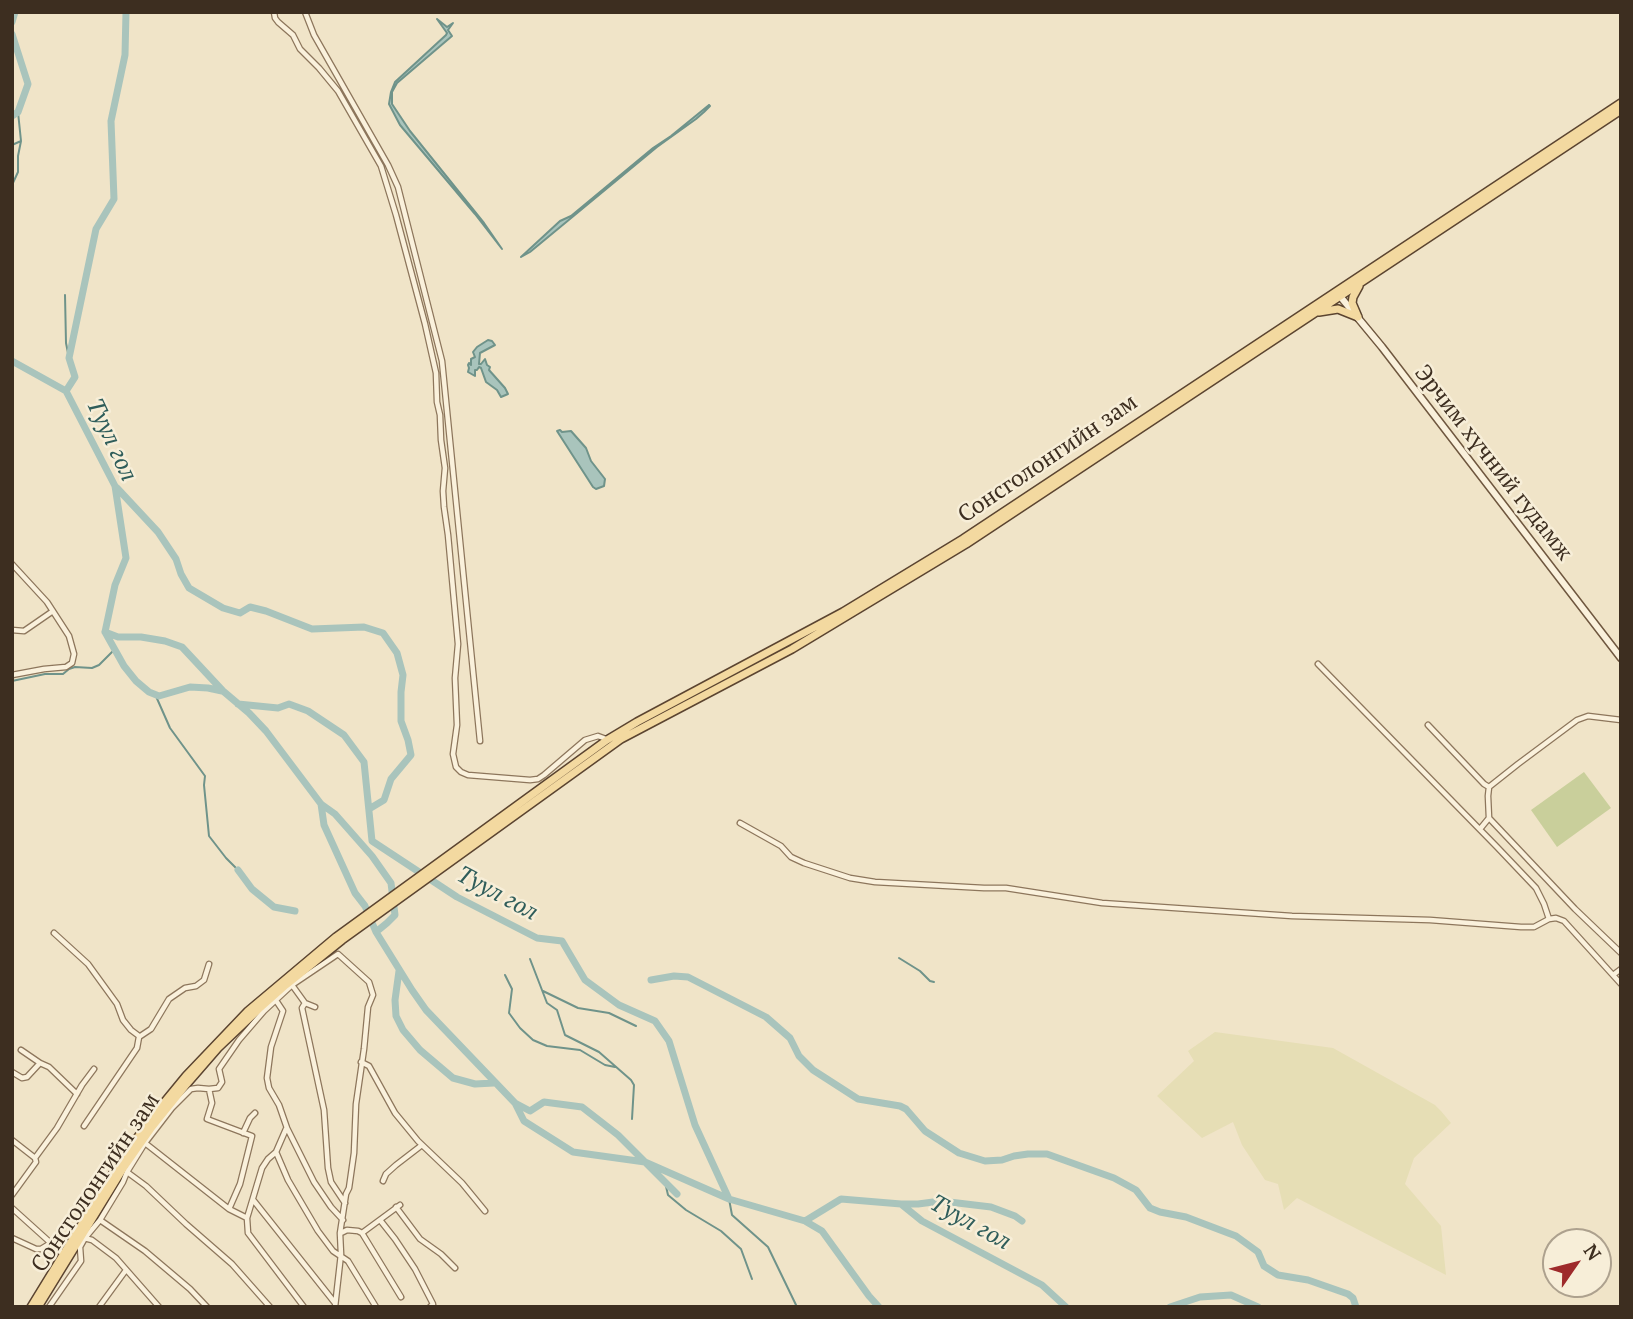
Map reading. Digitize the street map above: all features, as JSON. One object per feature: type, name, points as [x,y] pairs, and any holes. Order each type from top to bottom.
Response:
[{"type":"main road","name":"Сонсголонгийн зам","points":[[488,831],[607,740],[843,612],[963,539],[1621,103]]},
{"type":"main road","name":"Сонсголонгийн зам","points":[[488,831],[621,739],[792,649],[911,578],[1315,313],[1338,293],[1362,281],[1621,110]]},
{"type":"main road","points":[[1358,317],[1352,303],[1362,281]]},
{"type":"main road","name":"Эрчим хүчний гудамж","points":[[1338,293],[1621,658]]},
{"type":"main road","points":[[1315,313],[1338,309],[1358,317]]},
{"type":"main road","points":[[339,939],[488,831]]},
{"type":"main road","name":"Сонсголонгийн зам","points":[[36,1305],[83,1237],[124,1167],[204,1064],[339,939]]},
{"type":"main road","name":"Сонсголонгийн зам","points":[[36,1305],[63,1254],[111,1176],[137,1138],[194,1066],[259,1000],[339,939]]},
{"type":"street","points":[[274,12],[278,22],[293,35],[300,49],[338,91],[381,166],[425,324],[436,373],[445,468],[444,507],[449,535],[458,644],[455,678],[457,724],[453,754],[456,767],[468,775],[538,779],[585,740],[598,736],[607,740]]},
{"type":"street","points":[[305,12],[314,35],[398,187],[442,361],[480,741]]},
{"type":"street","points":[[12,564],[53,611],[69,636],[75,654],[72,663],[61,668],[12,675]]},
{"type":"street","points":[[13,628],[24,632],[53,611]]},
{"type":"street","points":[[1318,664],[1536,888],[1549,919]]},
{"type":"street","points":[[1480,830],[1489,818],[1489,787],[1577,720],[1588,716],[1621,720]]},
{"type":"street","points":[[1428,725],[1489,787]]},
{"type":"street","points":[[1489,818],[1575,909],[1621,953]]},
{"type":"street","points":[[740,823],[781,846],[791,857],[804,863],[850,878],[875,882],[1006,888],[1102,903],[1292,916],[1430,920],[1534,927],[1556,918],[1564,921],[1621,984]]},
{"type":"street","points":[[54,933],[88,964],[117,1004],[123,1020],[139,1037]]},
{"type":"street","points":[[315,1007],[304,1003],[289,986],[338,954],[369,982],[373,995],[368,1007],[356,1104],[354,1153],[340,1233],[341,1254],[335,1305]]},
{"type":"street","points":[[84,1126],[137,1048],[139,1037],[151,1029],[169,999],[185,988],[196,986],[204,979],[209,964]]},
{"type":"street","points":[[1613,975],[1621,969]]},
{"type":"street","points":[[274,998],[283,1011],[271,1048],[267,1078],[270,1088],[314,1182],[343,1220]]},
{"type":"street","points":[[304,1003],[306,1030],[324,1110],[328,1168],[331,1182],[345,1203]]},
{"type":"street","points":[[49,1307],[81,1261],[80,1247],[83,1237],[100,1220],[127,1172],[170,1107],[191,1089],[218,1088],[222,1082],[219,1069],[236,1036]]},
{"type":"street","points":[[21,1050],[49,1067],[76,1094]]},
{"type":"street","points":[[361,1062],[369,1066],[395,1113],[485,1212]]},
{"type":"street","points":[[12,1072],[22,1078],[27,1077],[40,1063]]},
{"type":"street","points":[[12,1195],[36,1162],[35,1158],[94,1069]]},
{"type":"street","points":[[209,1089],[212,1103],[207,1119],[252,1136],[240,1184],[229,1209]]},
{"type":"street","points":[[243,1133],[255,1114]]},
{"type":"street","points":[[287,1128],[276,1152],[262,1168],[247,1218],[248,1233],[304,1307]]},
{"type":"street","points":[[12,1140],[35,1158]]},
{"type":"street","points":[[145,1143],[229,1209],[247,1218]]},
{"type":"street","points":[[383,1181],[386,1174],[422,1145]]},
{"type":"street","points":[[276,1152],[288,1180],[318,1231],[333,1251],[348,1261],[376,1307]]},
{"type":"street","points":[[127,1172],[232,1264],[270,1307]]},
{"type":"street","points":[[253,1201],[335,1305]]},
{"type":"street","points":[[362,1233],[398,1206],[420,1238],[455,1268]]},
{"type":"street","points":[[12,1208],[63,1254]]},
{"type":"street","points":[[100,1220],[145,1251],[207,1307]]},
{"type":"street","points":[[380,1220],[415,1269],[433,1304],[430,1307]]},
{"type":"street","points":[[340,1233],[347,1230],[362,1233],[401,1297]]},
{"type":"street","points":[[83,1237],[92,1240],[116,1258],[159,1307]]},
{"type":"street","points":[[12,1238],[36,1249],[51,1244]]},
{"type":"street","points":[[101,1306],[126,1270]]},
{"type":"shaded area","points":[[1215,1032],[1333,1048],[1435,1105],[1441,1111],[1451,1123],[1414,1158],[1405,1184],[1441,1226],[1446,1275],[1297,1198],[1284,1210],[1278,1184],[1265,1180],[1242,1145],[1233,1122],[1202,1138],[1157,1096],[1194,1061],[1188,1051]]},
{"type":"green space","points":[[1584,772],[1611,808],[1557,847],[1531,810]]},
{"type":"water","points":[[437,19],[447,27],[453,23],[448,30],[452,36],[397,83],[392,92],[392,104],[502,249],[400,125],[389,104],[391,92],[395,82],[446,35]]},
{"type":"water","points":[[709,105],[696,119],[657,147],[521,257],[560,221],[571,216]]},
{"type":"water","points":[[488,340],[495,345],[480,353],[479,364],[485,359],[489,370],[505,388],[508,394],[501,397],[497,390],[486,382],[481,368],[475,370],[475,376],[468,372],[468,365],[471,365],[471,359],[475,357],[473,352]]},
{"type":"water","points":[[557,431],[571,431],[586,448],[591,461],[605,479],[604,486],[596,489],[593,487]]},
{"type":"waterway","name":"Туул гол","points":[[12,22],[15,12]]},
{"type":"waterway","name":"Туул гол","points":[[66,391],[75,377],[69,358],[96,229],[114,199],[111,121],[125,55],[126,12]]},
{"type":"waterway","name":"Туул гол","points":[[12,34],[28,84],[18,112],[12,116]]},
{"type":"waterway","points":[[12,145],[21,141],[18,112]]},
{"type":"waterway","points":[[12,185],[18,172],[21,141]]},
{"type":"waterway","points":[[65,295],[69,358]]},
{"type":"waterway","name":"Туул гол","points":[[12,361],[66,391],[115,486],[126,558],[115,585],[105,632],[118,637],[165,641],[182,647],[223,691],[266,731],[321,804],[335,814],[372,856],[391,883],[395,915],[376,932]]},
{"type":"waterway","points":[[117,488],[158,532],[176,559],[189,588],[223,608],[240,613],[250,607],[312,629],[364,627],[383,633],[397,653],[403,675],[401,721],[411,755],[391,779],[384,800],[369,809]]},
{"type":"waterway","points":[[105,632],[124,666],[149,692],[159,696],[190,687],[222,691]]},
{"type":"waterway","points":[[12,681],[45,674],[63,674],[75,667],[92,668],[99,665],[114,650]]},
{"type":"waterway","points":[[155,694],[170,728],[205,776],[209,836],[238,870]]},
{"type":"waterway","name":"Туул гол","points":[[238,704],[278,708],[289,704],[308,711],[344,735],[364,762],[372,841],[457,897],[537,938],[562,941],[585,980],[619,1005],[655,1021],[669,1041],[695,1125],[729,1199],[805,1221],[841,1199],[901,1204],[922,1221],[1042,1285],[1066,1307]]},
{"type":"waterway","points":[[321,804],[324,825],[355,893],[365,906],[376,932],[426,1010],[515,1103],[530,1111],[544,1102],[582,1107],[618,1135],[677,1194]]},
{"type":"waterway","points":[[238,870],[252,889],[274,907],[295,911]]},
{"type":"waterway","points":[[899,958],[934,982]]},
{"type":"waterway","points":[[530,959],[547,1003],[557,1010],[565,1035],[599,1052],[631,1080],[634,1085],[632,1119]]},
{"type":"waterway","points":[[399,971],[396,1016],[403,1030],[420,1050],[453,1078],[475,1084],[494,1083]]},
{"type":"waterway","points":[[505,975],[512,989],[509,1013],[533,1040],[547,1046],[580,1050],[605,1065],[615,1067]]},
{"type":"waterway","name":"Туул гол","points":[[651,980],[674,976],[688,977],[766,1017],[790,1038],[799,1056],[813,1070],[858,1099],[906,1109],[925,1131],[959,1153],[985,1161],[1028,1154],[1047,1154],[1114,1178],[1136,1190],[1150,1208],[1186,1217],[1236,1236],[1258,1252],[1264,1266],[1278,1275],[1308,1280],[1348,1294],[1353,1298],[1356,1307]]},
{"type":"waterway","points":[[543,991],[578,1008],[609,1013],[636,1026]]},
{"type":"waterway","points":[[515,1103],[524,1121],[573,1152],[645,1162],[729,1199]]},
{"type":"waterway","points":[[665,1182],[668,1195],[686,1210],[721,1231],[741,1249],[752,1279]]},
{"type":"waterway","points":[[729,1199],[732,1215],[768,1247],[797,1307]]},
{"type":"waterway","points":[[901,1204],[941,1201],[991,1207],[1022,1221]]},
{"type":"waterway","points":[[805,1221],[822,1231],[879,1307]]},
{"type":"waterway","name":"Туул гол","points":[[1170,1307],[1200,1297],[1231,1295],[1258,1307]]}]
